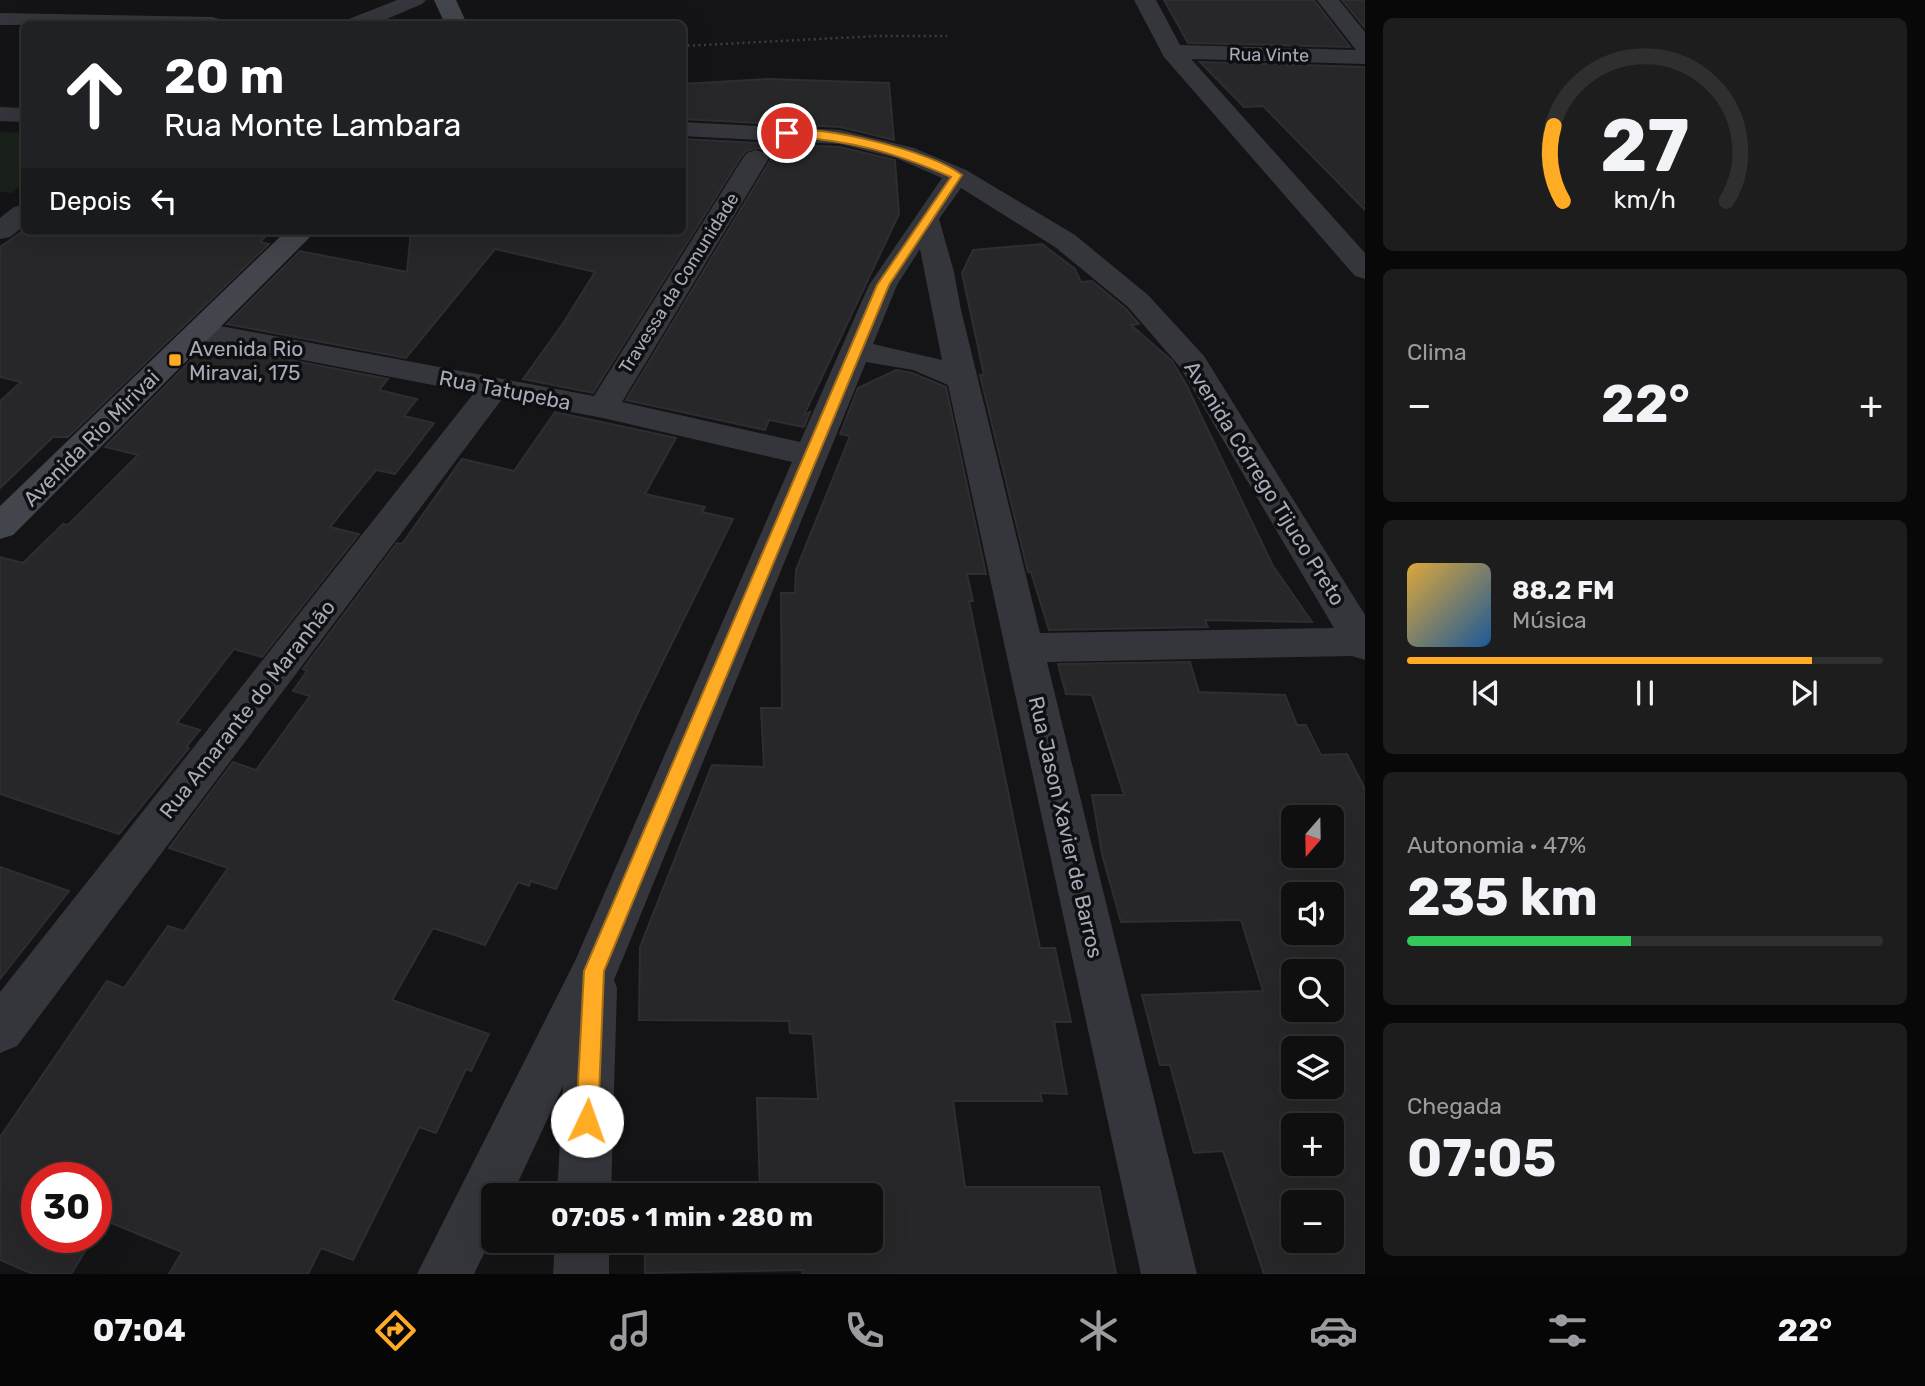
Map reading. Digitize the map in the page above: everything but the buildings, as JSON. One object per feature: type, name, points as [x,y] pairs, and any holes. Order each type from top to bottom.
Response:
[{"type":"street","points":[[364,21],[415,0]]},
{"type":"street","points":[[445,0],[455,21]]},
{"type":"street","points":[[1145,0],[1172,52],[1365,270]]},
{"type":"street","points":[[1328,0],[1365,47]]},
{"type":"street","points":[[144,21],[184,4]]},
{"type":"street","points":[[0,19],[95,21]]},
{"type":"street","name":"Rua Vinte","points":[[1172,52],[1365,57]]},
{"type":"street","points":[[0,114],[21,115]]},
{"type":"street","name":"Avenida Córrego Tijuco Preto","points":[[686,129],[840,137],[905,153],[957,175],[1065,241],[1138,301],[1193,363],[1364,644]]},
{"type":"street","name":"Travessa da Comunidade","points":[[603,408],[756,158]]},
{"type":"street","points":[[445,1274],[594,971],[883,285],[957,175]]},
{"type":"street","points":[[0,231],[16,214]]},
{"type":"street","name":"Rua Jason Xavier de Barros","points":[[925,219],[940,272],[946,310],[1169,1274]]},
{"type":"street","name":"Avenida Rio Mirivai","points":[[0,527],[298,235]]},
{"type":"street","name":"Rua Tatupeba","points":[[199,331],[603,408],[809,456]]},
{"type":"street","points":[[853,351],[916,360],[938,366],[964,381]]},
{"type":"street","name":"Rua Amarante do Maranhão","points":[[0,1030],[494,388]]},
{"type":"street","points":[[1025,648],[1364,644]]},
{"type":"street","points":[[585,1183],[594,971]]},
{"type":"street","points":[[581,1274],[582,1253]]},
{"type":"path","points":[[686,46],[878,36],[947,36]]},
{"type":"shaded area","points":[[0,132],[21,133],[21,186],[12,193],[0,192]]},
{"type":"place","name":"Avenida Rio Miravai, 175","points":[[175,360]]},
{"type":"route","points":[[587,1121],[594,971],[883,285],[957,175],[905,153],[840,137],[787,133]]}]
